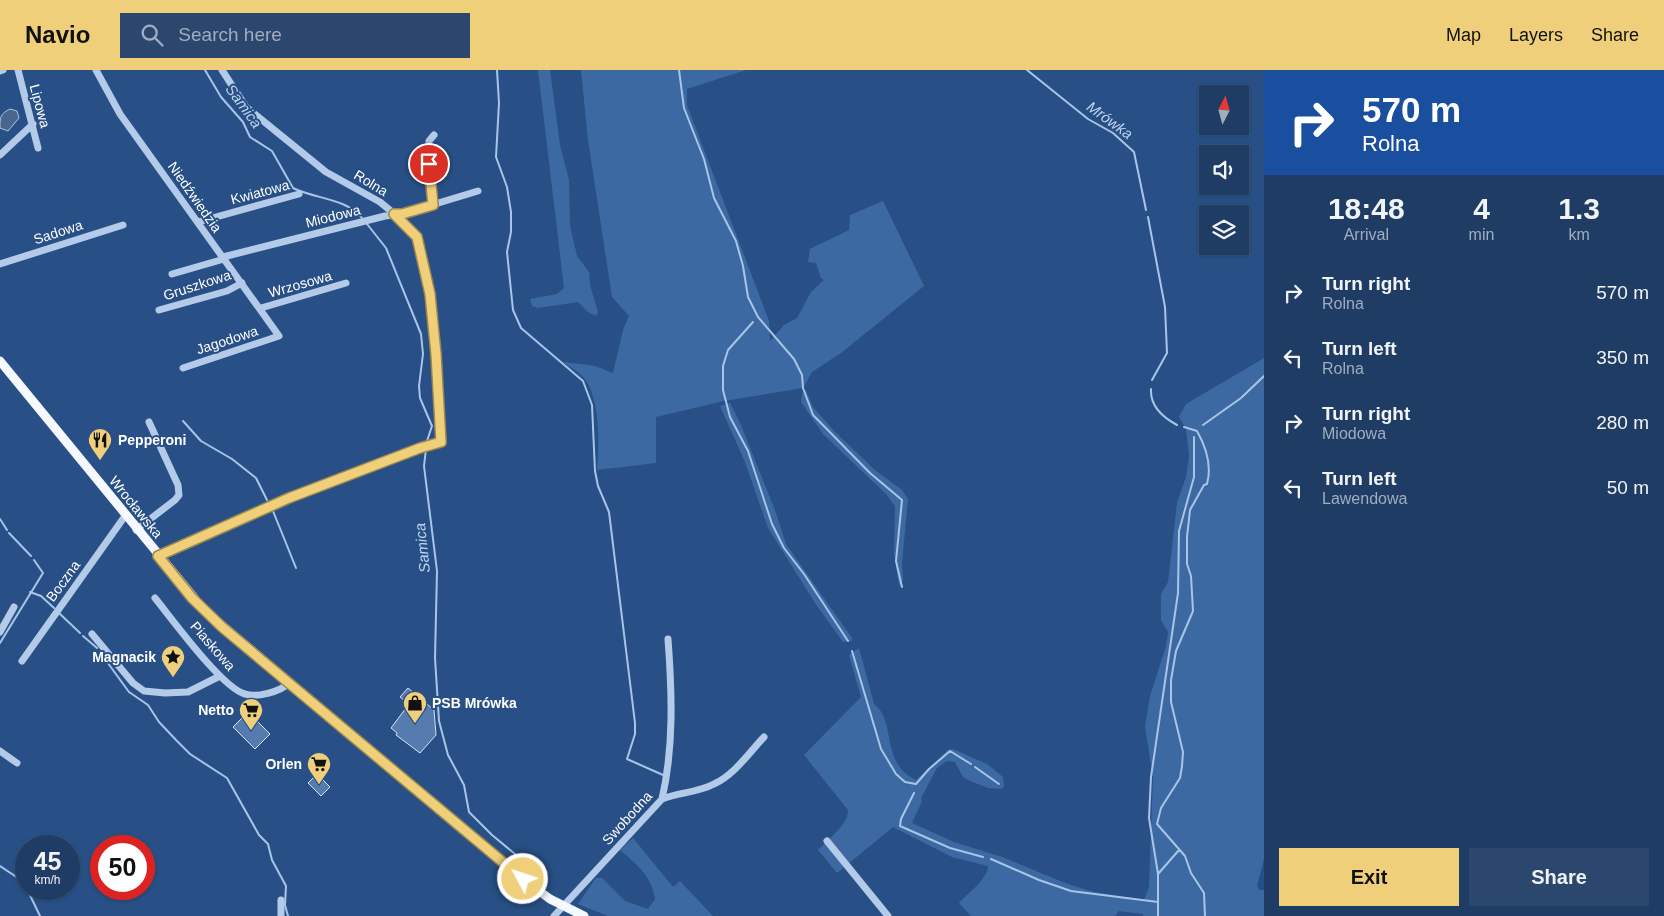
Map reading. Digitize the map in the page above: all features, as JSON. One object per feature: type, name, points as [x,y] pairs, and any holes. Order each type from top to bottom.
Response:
[{"type":"main road","name":"Wrocławska","points":[[0,361],[136,530],[205,610],[289,684],[523,879],[563,907],[584,916]]},
{"type":"street","name":"Lipowa","points":[[18,70],[38,148]]},
{"type":"street","name":"Niedźwiedzia","points":[[96,70],[120,114],[261,308],[279,336]]},
{"type":"street","name":"Rolna","points":[[158,556],[289,498],[441,442],[436,350],[430,294],[417,237],[380,202],[326,172],[256,115],[246,106],[222,70]]},
{"type":"street","points":[[0,156],[32,124]]},
{"type":"street","points":[[433,205],[429,175],[429,141],[434,135]]},
{"type":"street","name":"Miodowa","points":[[172,274],[223,258],[394,214],[402,214],[478,192]]},
{"type":"street","name":"Kwiatowa","points":[[198,222],[299,194]]},
{"type":"street","name":"Sadowa","points":[[0,264],[123,224]]},
{"type":"street","name":"Gruszkowa","points":[[160,310],[227,290],[242,283]]},
{"type":"street","name":"Wrzosowa","points":[[261,308],[346,283]]},
{"type":"street","name":"Jagodowa","points":[[183,368],[279,336]]},
{"type":"street","points":[[136,530],[179,495],[178,485],[149,422]]},
{"type":"street","name":"Boczna","points":[[22,661],[126,516]]},
{"type":"street","name":"Piaskowa","points":[[155,598],[220,676],[245,694],[281,689],[289,684]]},
{"type":"street","points":[[0,632],[14,607]]},
{"type":"street","points":[[92,634],[133,683],[144,691],[165,693],[188,692],[220,676]]},
{"type":"street","name":"Swobodna","points":[[563,907],[662,799],[666,783],[671,705],[668,639]]},
{"type":"street","points":[[662,799],[673,794],[692,792],[729,776],[764,737]]},
{"type":"street","points":[[0,751],[17,763]]},
{"type":"street","points":[[828,841],[888,916]]},
{"type":"street","points":[[281,900],[281,916]]},
{"type":"street","points":[[554,916],[563,907]]},
{"type":"shaded area","points":[[538,70],[550,70],[560,145],[569,180],[570,226],[577,256],[589,272],[590,285],[598,312],[596,316],[588,312],[578,302],[538,308],[532,306],[530,299],[557,294],[564,288]]},
{"type":"shaded area","points":[[581,70],[746,70],[687,89],[687,105],[769,321],[770,341],[784,325],[797,318],[811,292],[824,280],[821,278],[816,263],[808,262],[810,249],[849,230],[850,215],[883,201],[924,286],[841,353],[812,372],[803,388],[724,401],[656,417],[656,463],[597,470],[598,422],[590,387],[584,378],[563,362],[595,366],[613,373],[623,330],[629,316],[612,297],[588,140]]},
{"type":"shaded area","points":[[10,109],[17,111],[19,118],[8,131],[0,128],[0,121],[2,114]]},
{"type":"shaded area","points":[[1264,358],[1264,859],[1257,886],[1259,890],[1264,890],[1264,916],[1143,916],[1143,914],[1119,911],[1115,916],[971,916],[959,903],[985,876],[988,866],[952,857],[893,827],[837,873],[818,850],[837,832],[845,821],[848,810],[804,755],[861,697],[849,655],[859,648],[874,704],[881,711],[885,721],[897,764],[905,773],[916,780],[948,750],[953,749],[987,764],[1003,777],[1004,787],[1001,789],[988,788],[963,777],[955,762],[947,761],[937,768],[921,798],[922,801],[912,823],[954,842],[1002,857],[1065,883],[1094,892],[1144,900],[1149,887],[1153,777],[1145,727],[1150,696],[1166,646],[1168,632],[1161,620],[1161,594],[1168,582],[1177,503],[1186,477],[1189,456],[1186,429],[1179,417],[1186,404]]},
{"type":"shaded area","points":[[806,390],[813,407],[835,432],[875,470],[902,490],[908,499],[902,563],[903,580],[899,586],[894,553],[895,506],[886,494],[823,434],[801,402],[802,394]]},
{"type":"shaded area","points":[[730,403],[741,425],[776,513],[786,544],[852,638],[852,641],[843,642],[817,606],[768,528],[745,462],[720,406]]},
{"type":"shaded area","points":[[633,838],[673,887],[680,881],[713,916],[608,916],[578,904],[596,878],[602,878],[625,901],[648,909],[655,899],[651,884],[643,872],[620,850]]},
{"type":"building","name":"PSB Mrówka","points":[[408,688],[434,710],[436,735],[420,753],[396,735],[397,733],[391,728],[409,704],[400,697]]},
{"type":"building","name":"Netto","points":[[248,712],[270,734],[255,749],[233,727]]},
{"type":"building","name":"Orlen","points":[[317,774],[330,787],[321,796],[308,783]]},
{"type":"waterway","name":"Samica","points":[[205,70],[221,97],[243,122],[250,137],[272,151],[293,188],[348,206],[362,218]]},
{"type":"waterway","points":[[497,70],[499,103],[496,157],[507,187],[511,212],[511,232],[507,252],[513,310],[521,328],[583,381],[592,405],[595,471],[598,486],[609,512],[635,723],[635,734],[627,759],[663,775]]},
{"type":"waterway","points":[[679,70],[684,108],[704,159],[714,198],[736,241],[743,266],[748,297],[758,317],[794,359],[802,375],[803,388],[813,415],[870,473],[902,500],[896,561],[902,587]]},
{"type":"waterway","name":"Mrówka","points":[[1027,70],[1088,119],[1113,133],[1134,152],[1146,210]]},
{"type":"waterway","name":"Mrówka","points":[[1148,217],[1165,307],[1167,353],[1152,380]]},
{"type":"waterway","name":"Samica","points":[[367,224],[386,248],[421,334],[423,354],[419,386],[420,398],[432,426],[426,444]]},
{"type":"waterway","points":[[753,322],[728,350],[723,366],[723,390],[730,417],[748,451],[772,524],[784,548],[804,574],[848,641]]},
{"type":"waterway","name":"Mrówka","points":[[1203,425],[1241,398],[1264,376]]},
{"type":"waterway","name":"Mrówka","points":[[1151,389],[1155,406],[1166,418],[1177,425]]},
{"type":"waterway","points":[[183,421],[201,441],[232,459],[256,478],[267,500]]},
{"type":"waterway","points":[[1184,427],[1197,431],[1205,450],[1209,470],[1207,484],[1204,485],[1190,510],[1187,564],[1191,576],[1193,611],[1176,651],[1171,680],[1171,702],[1183,752],[1182,766],[1180,778],[1161,808],[1157,824],[1185,856],[1191,873],[1204,893],[1205,916]]},
{"type":"waterway","points":[[1158,874],[1149,818],[1151,777],[1178,593],[1179,531],[1194,477],[1194,437]]},
{"type":"waterway","name":"Samica","points":[[426,449],[424,466],[437,571],[435,658],[439,721],[448,755],[464,785],[469,812],[492,835],[521,859]]},
{"type":"waterway","points":[[273,511],[296,568]]},
{"type":"waterway","points":[[0,519],[7,530]]},
{"type":"waterway","points":[[9,533],[31,556]]},
{"type":"waterway","points":[[0,643],[43,573],[34,560]]},
{"type":"waterway","points":[[30,592],[41,596],[54,608]]},
{"type":"waterway","points":[[59,613],[80,633]]},
{"type":"waterway","points":[[83,636],[97,648]]},
{"type":"waterway","points":[[852,651],[881,749],[896,774],[905,782],[916,784],[929,769],[950,751],[971,764]]},
{"type":"waterway","points":[[102,655],[129,692],[148,705],[159,722],[190,754],[227,778],[259,835],[268,844],[272,860],[286,886],[285,905],[288,916]]},
{"type":"waterway","points":[[975,767],[999,784]]},
{"type":"waterway","points":[[914,793],[901,819],[900,826],[950,848],[983,857]]},
{"type":"waterway","points":[[1158,916],[1158,874],[1179,850]]},
{"type":"waterway","points":[[991,859],[1039,880],[1071,891],[1158,902]]},
{"type":"waterway","points":[[0,866],[15,876]]},
{"type":"waterway","points":[[32,900],[40,916]]},
{"type":"place","name":"Pepperoni","points":[[100,461]]},
{"type":"place","name":"Magnacik","points":[[173,678]]},
{"type":"place","name":"PSB Mrówka","points":[[415,724]]},
{"type":"place","name":"Netto","points":[[251,731]]},
{"type":"place","name":"Orlen","points":[[319,785]]},
{"type":"route","points":[[429,164],[433,205],[402,214],[394,214],[403,220],[417,237],[426,271],[434,319],[441,442],[420,448],[289,498],[158,556],[192,598],[222,627],[523,879]]}]
